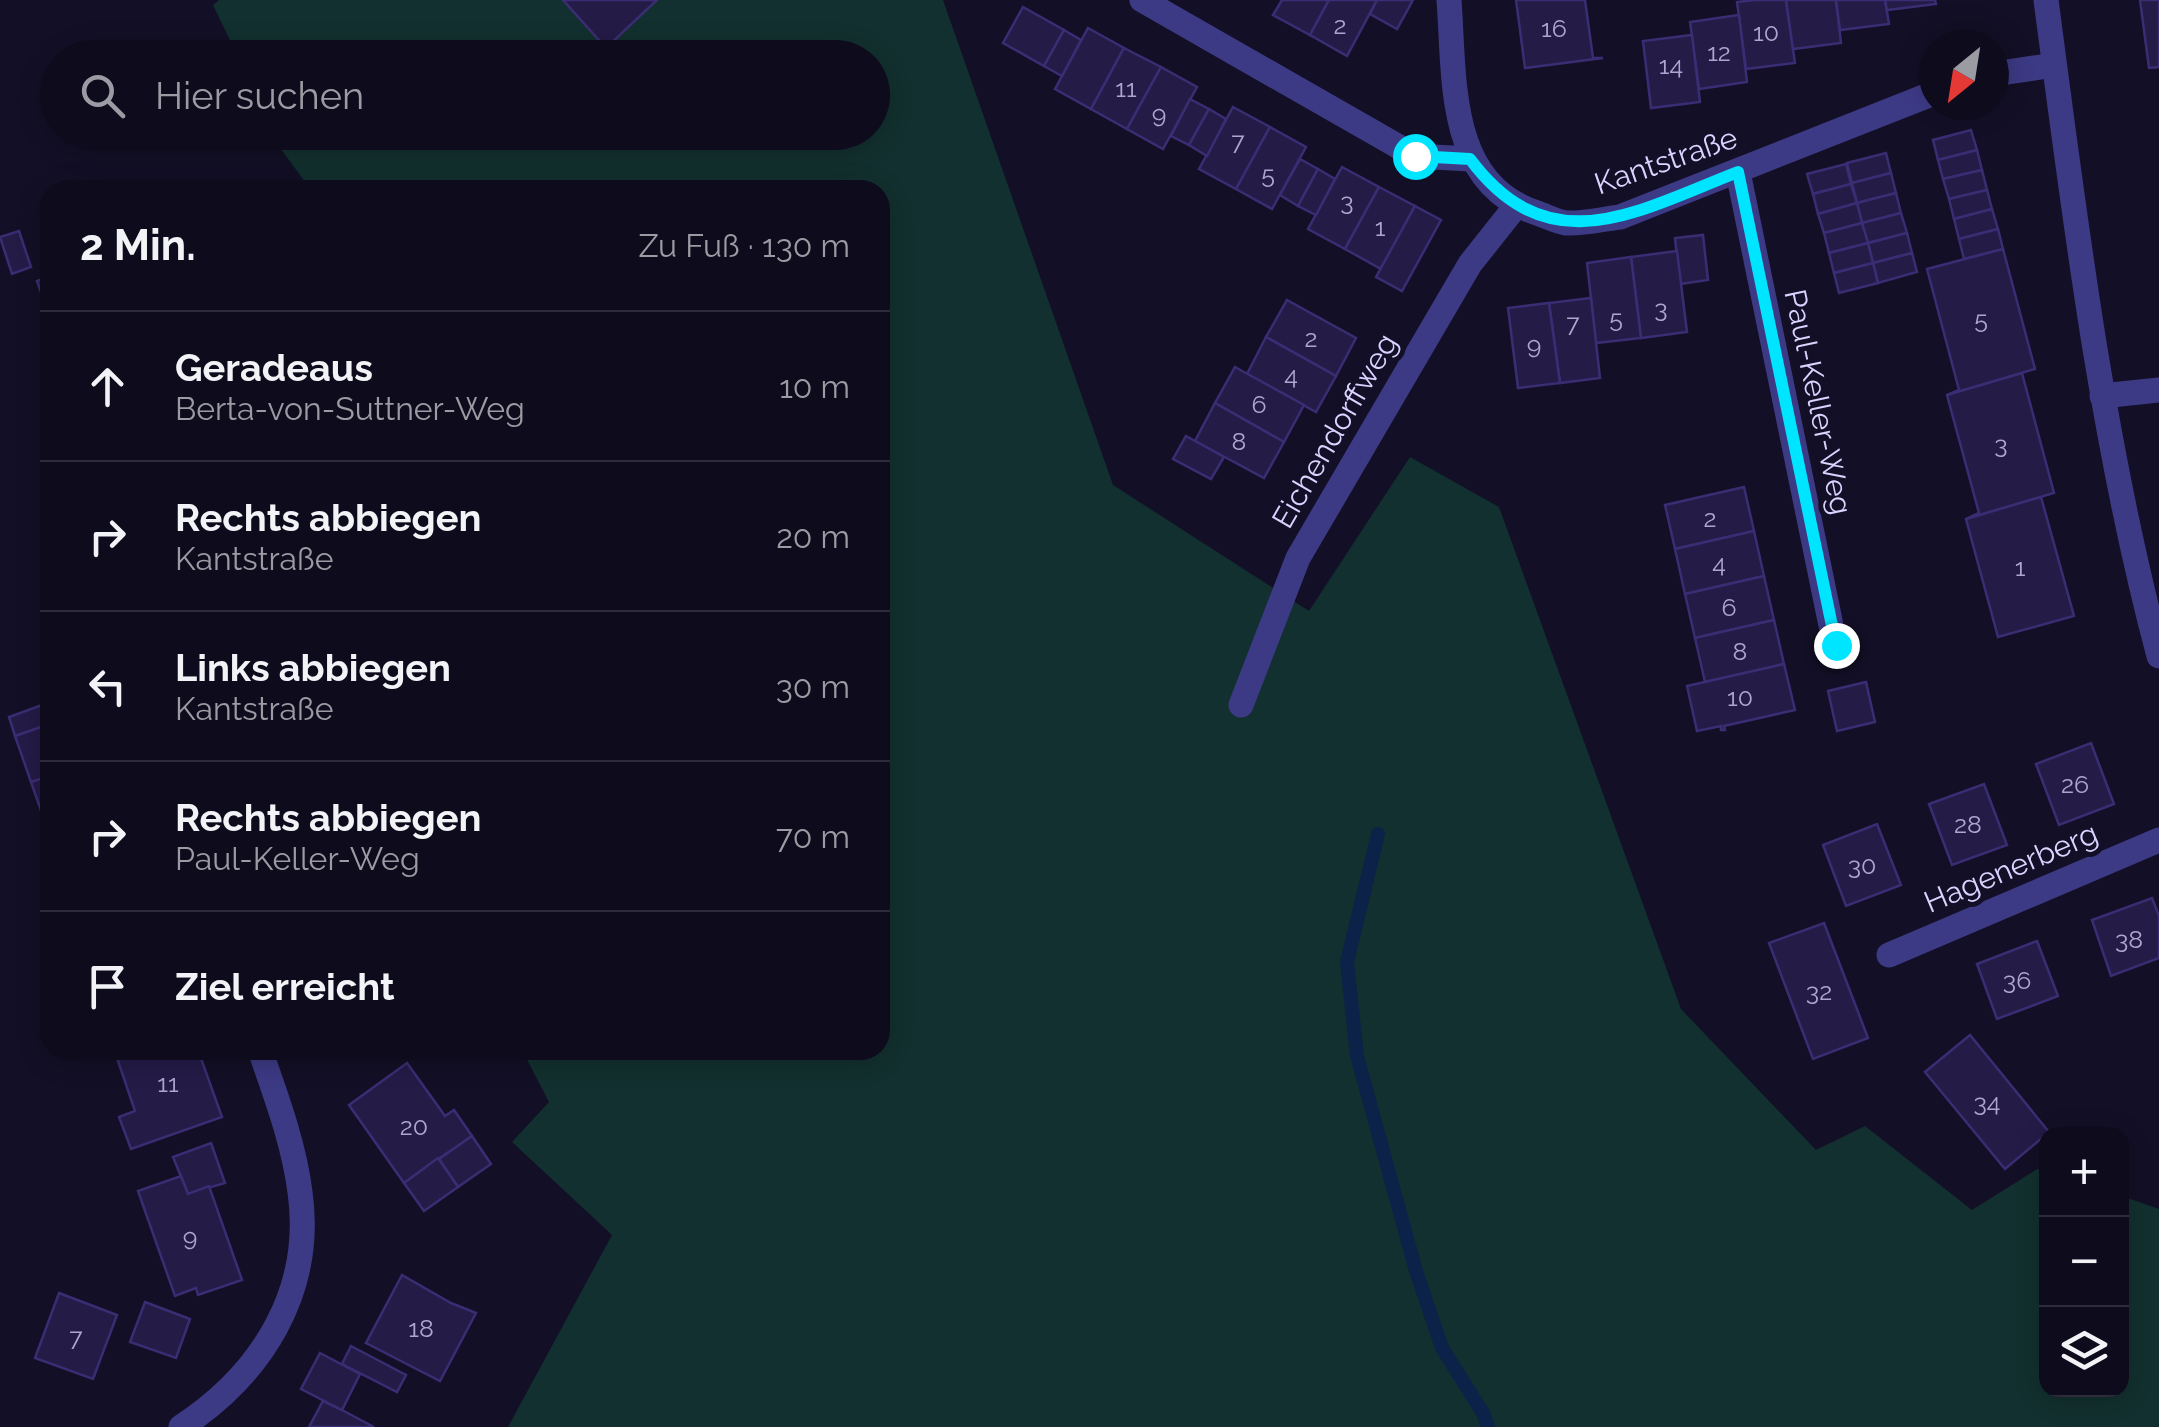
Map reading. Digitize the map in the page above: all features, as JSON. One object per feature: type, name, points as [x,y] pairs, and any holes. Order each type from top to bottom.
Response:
[{"type":"street","points":[[1142,0],[1415,156],[1470,159]]},
{"type":"street","name":"Kantstraße","points":[[1449,0],[1458,114],[1470,159],[1488,182],[1516,206],[1566,223],[1620,217],[1919,99]]},
{"type":"street","points":[[2046,0],[2102,396],[2159,656]]},
{"type":"street","points":[[2009,72],[2054,65]]},
{"type":"street","name":"Paul-Keller-Weg","points":[[1738,172],[1836,645]]},
{"type":"street","name":"Eichendorffweg","points":[[1241,705],[1298,558],[1470,264],[1516,206]]},
{"type":"street","points":[[2102,396],[2159,390]]},
{"type":"street","name":"Hagenerberg","points":[[1889,955],[2159,840]]},
{"type":"street","points":[[181,1427],[210,1408],[252,1366],[278,1324],[300,1262],[301,1193],[281,1110],[264,1060]]},
{"type":"green space","points":[[219,0],[943,0],[1113,485],[1309,611],[1410,457],[1499,507],[1681,1009],[1816,1150],[1865,1126],[1972,1210],[2039,1170],[2039,1397],[2129,1397],[2129,1198],[2159,1209],[2159,1427],[508,1427],[612,1235],[512,1142],[549,1102],[527,1060],[890,1060],[890,180],[304,180],[282,150],[890,150],[890,40],[230,40],[213,5]]},
{"type":"building","points":[[563,0],[657,0],[614,40],[599,40]]},
{"type":"building","points":[[1282,0],[1329,0],[1310,35],[1273,15]]},
{"type":"building","points":[[1329,0],[1377,0],[1347,56],[1310,35]]},
{"type":"building","points":[[1377,0],[1413,0],[1397,29],[1370,14]]},
{"type":"building","points":[[1516,0],[1585,0],[1593,58],[1603,58],[1525,68]]},
{"type":"building","points":[[1786,0],[1795,63],[1746,69],[1737,2]]},
{"type":"building","points":[[1786,0],[1836,0],[1841,43],[1793,49]]},
{"type":"building","points":[[1836,0],[1885,0],[1889,24],[1840,30]]},
{"type":"building","points":[[1885,0],[1935,0],[1936,4],[1887,10]]},
{"type":"building","points":[[2140,0],[2159,0],[2159,67],[2149,68]]},
{"type":"building","points":[[1023,7],[1064,30],[1044,66],[1003,43]]},
{"type":"building","points":[[1739,15],[1747,82],[1699,89],[1690,22]]},
{"type":"building","points":[[1088,28],[1124,48],[1091,109],[1055,89]]},
{"type":"building","points":[[1064,30],[1081,40],[1062,76],[1044,66]]},
{"type":"building","points":[[1692,35],[1700,102],[1651,108],[1643,41]]},
{"type":"building","points":[[1124,48],[1161,67],[1127,129],[1091,109]]},
{"type":"building","points":[[1161,67],[1197,87],[1163,149],[1127,129]]},
{"type":"building","points":[[1190,99],[1209,109],[1189,145],[1171,136]]},
{"type":"building","points":[[1233,107],[1270,127],[1236,189],[1199,169]]},
{"type":"building","points":[[1209,109],[1226,119],[1207,156],[1189,145]]},
{"type":"building","points":[[1270,127],[1306,147],[1272,209],[1236,189]]},
{"type":"building","points":[[1971,130],[1977,150],[1938,160],[1933,140]]},
{"type":"building","points":[[1977,150],[1982,170],[1943,179],[1938,160]]},
{"type":"building","points":[[1886,153],[1891,173],[1852,183],[1847,163]]},
{"type":"building","points":[[1300,159],[1318,169],[1298,206],[1280,195]]},
{"type":"building","points":[[1846,164],[1851,184],[1813,194],[1807,174]]},
{"type":"building","points":[[1342,167],[1379,187],[1345,249],[1308,229]]},
{"type":"building","points":[[1318,169],[1335,179],[1316,215],[1298,206]]},
{"type":"building","points":[[1982,170],[1987,190],[1949,199],[1943,179]]},
{"type":"building","points":[[1891,173],[1896,193],[1857,203],[1852,183]]},
{"type":"building","points":[[1851,184],[1857,203],[1818,214],[1813,194]]},
{"type":"building","points":[[1379,187],[1415,206],[1381,269],[1345,249]]},
{"type":"building","points":[[1987,190],[1992,209],[1954,219],[1949,199]]},
{"type":"building","points":[[1896,193],[1901,213],[1862,223],[1857,203]]},
{"type":"building","points":[[1857,203],[1862,223],[1824,233],[1818,214]]},
{"type":"building","points":[[1415,206],[1441,220],[1402,291],[1376,277]]},
{"type":"building","points":[[1992,209],[1998,229],[1959,239],[1954,219]]},
{"type":"building","points":[[1901,213],[1907,233],[1868,243],[1862,223]]},
{"type":"building","points":[[1862,223],[1868,243],[1829,253],[1824,233]]},
{"type":"building","points":[[1998,229],[2003,249],[1964,259],[1959,239]]},
{"type":"building","points":[[19,231],[31,267],[12,274],[0,237]]},
{"type":"building","points":[[1907,233],[1912,253],[1873,263],[1868,243]]},
{"type":"building","points":[[1703,235],[1708,280],[1680,284],[1675,238]]},
{"type":"building","points":[[1868,243],[1873,263],[1834,273],[1829,253]]},
{"type":"building","points":[[2003,249],[2035,369],[1947,395],[1959,390],[1927,269]]},
{"type":"building","points":[[1677,251],[1687,332],[1641,338],[1631,257]]},
{"type":"building","points":[[1912,253],[1917,272],[1878,283],[1873,263]]},
{"type":"building","points":[[1631,257],[1641,338],[1596,343],[1587,263]]},
{"type":"building","points":[[1873,263],[1878,283],[1839,293],[1834,273]]},
{"type":"building","points":[[1591,298],[1600,378],[1560,383],[1549,303]]},
{"type":"building","points":[[1287,300],[1356,338],[1336,376],[1266,337]]},
{"type":"building","points":[[1549,303],[1560,383],[1518,388],[1508,308]]},
{"type":"building","points":[[1266,337],[1336,376],[1316,412],[1247,374]]},
{"type":"building","points":[[1235,367],[1304,405],[1284,442],[1215,403]]},
{"type":"building","points":[[2022,373],[2054,493],[1966,519],[1979,513],[1947,395]]},
{"type":"building","points":[[1215,403],[1284,442],[1264,478],[1195,441]]},
{"type":"building","points":[[1186,436],[1224,457],[1211,479],[1173,459]]},
{"type":"building","points":[[1744,487],[1754,531],[1675,549],[1665,505]]},
{"type":"building","points":[[2041,497],[2074,616],[1998,637],[1966,519]]},
{"type":"building","points":[[1754,531],[1764,576],[1685,594],[1675,549]]},
{"type":"building","points":[[1764,576],[1774,620],[1695,638],[1685,594]]},
{"type":"building","points":[[1774,620],[1784,664],[1705,682],[1695,638]]},
{"type":"building","points":[[1784,664],[1795,710],[1724,726],[1725,730],[1721,726],[1697,731],[1687,686]]},
{"type":"building","points":[[1866,682],[1875,722],[1837,731],[1828,691]]},
{"type":"building","points":[[40,706],[40,727],[15,736],[9,717]]},
{"type":"building","points":[[40,727],[40,779],[31,782],[15,736]]},
{"type":"building","points":[[2091,743],[2114,804],[2059,825],[2036,764]]},
{"type":"building","points":[[40,779],[40,808],[31,782]]},
{"type":"building","points":[[1984,784],[2007,845],[1952,865],[1929,804]]},
{"type":"building","points":[[1877,824],[1901,885],[1846,906],[1823,845]]},
{"type":"building","points":[[2152,898],[2159,916],[2159,958],[2111,976],[2092,920]]},
{"type":"building","points":[[1824,923],[1868,1038],[1813,1059],[1769,943]]},
{"type":"building","points":[[2037,941],[2058,996],[1997,1019],[1977,964]]},
{"type":"building","points":[[1970,1035],[2045,1127],[2039,1127],[2039,1140],[2005,1169],[1925,1072]]},
{"type":"building","points":[[118,1060],[202,1060],[222,1117],[131,1149],[119,1117],[135,1111]]},
{"type":"building","points":[[407,1063],[445,1116],[454,1110],[472,1136],[404,1183],[349,1105]]},
{"type":"building","points":[[472,1136],[491,1164],[458,1187],[439,1159]]},
{"type":"building","points":[[211,1143],[225,1183],[188,1194],[173,1157]]},
{"type":"building","points":[[438,1158],[458,1187],[424,1211],[404,1183]]},
{"type":"building","points":[[181,1176],[188,1194],[209,1186],[242,1280],[198,1295],[196,1288],[175,1296],[138,1191]]},
{"type":"building","points":[[402,1275],[476,1313],[440,1381],[366,1343]]},
{"type":"building","points":[[59,1293],[117,1315],[93,1379],[35,1358]]},
{"type":"building","points":[[145,1302],[190,1319],[176,1358],[130,1342]]},
{"type":"building","points":[[351,1346],[406,1375],[397,1392],[342,1364]]},
{"type":"building","points":[[320,1353],[360,1374],[342,1410],[301,1389]]},
{"type":"building","points":[[323,1401],[342,1410],[374,1427],[309,1427]]},
{"type":"waterway","points":[[1378,834],[1347,962],[1357,1056],[1416,1271],[1442,1348],[1488,1427]]},
{"type":"route","points":[[1415,156],[1470,159],[1488,182],[1516,206],[1566,223],[1620,217],[1738,172],[1836,645]]}]
